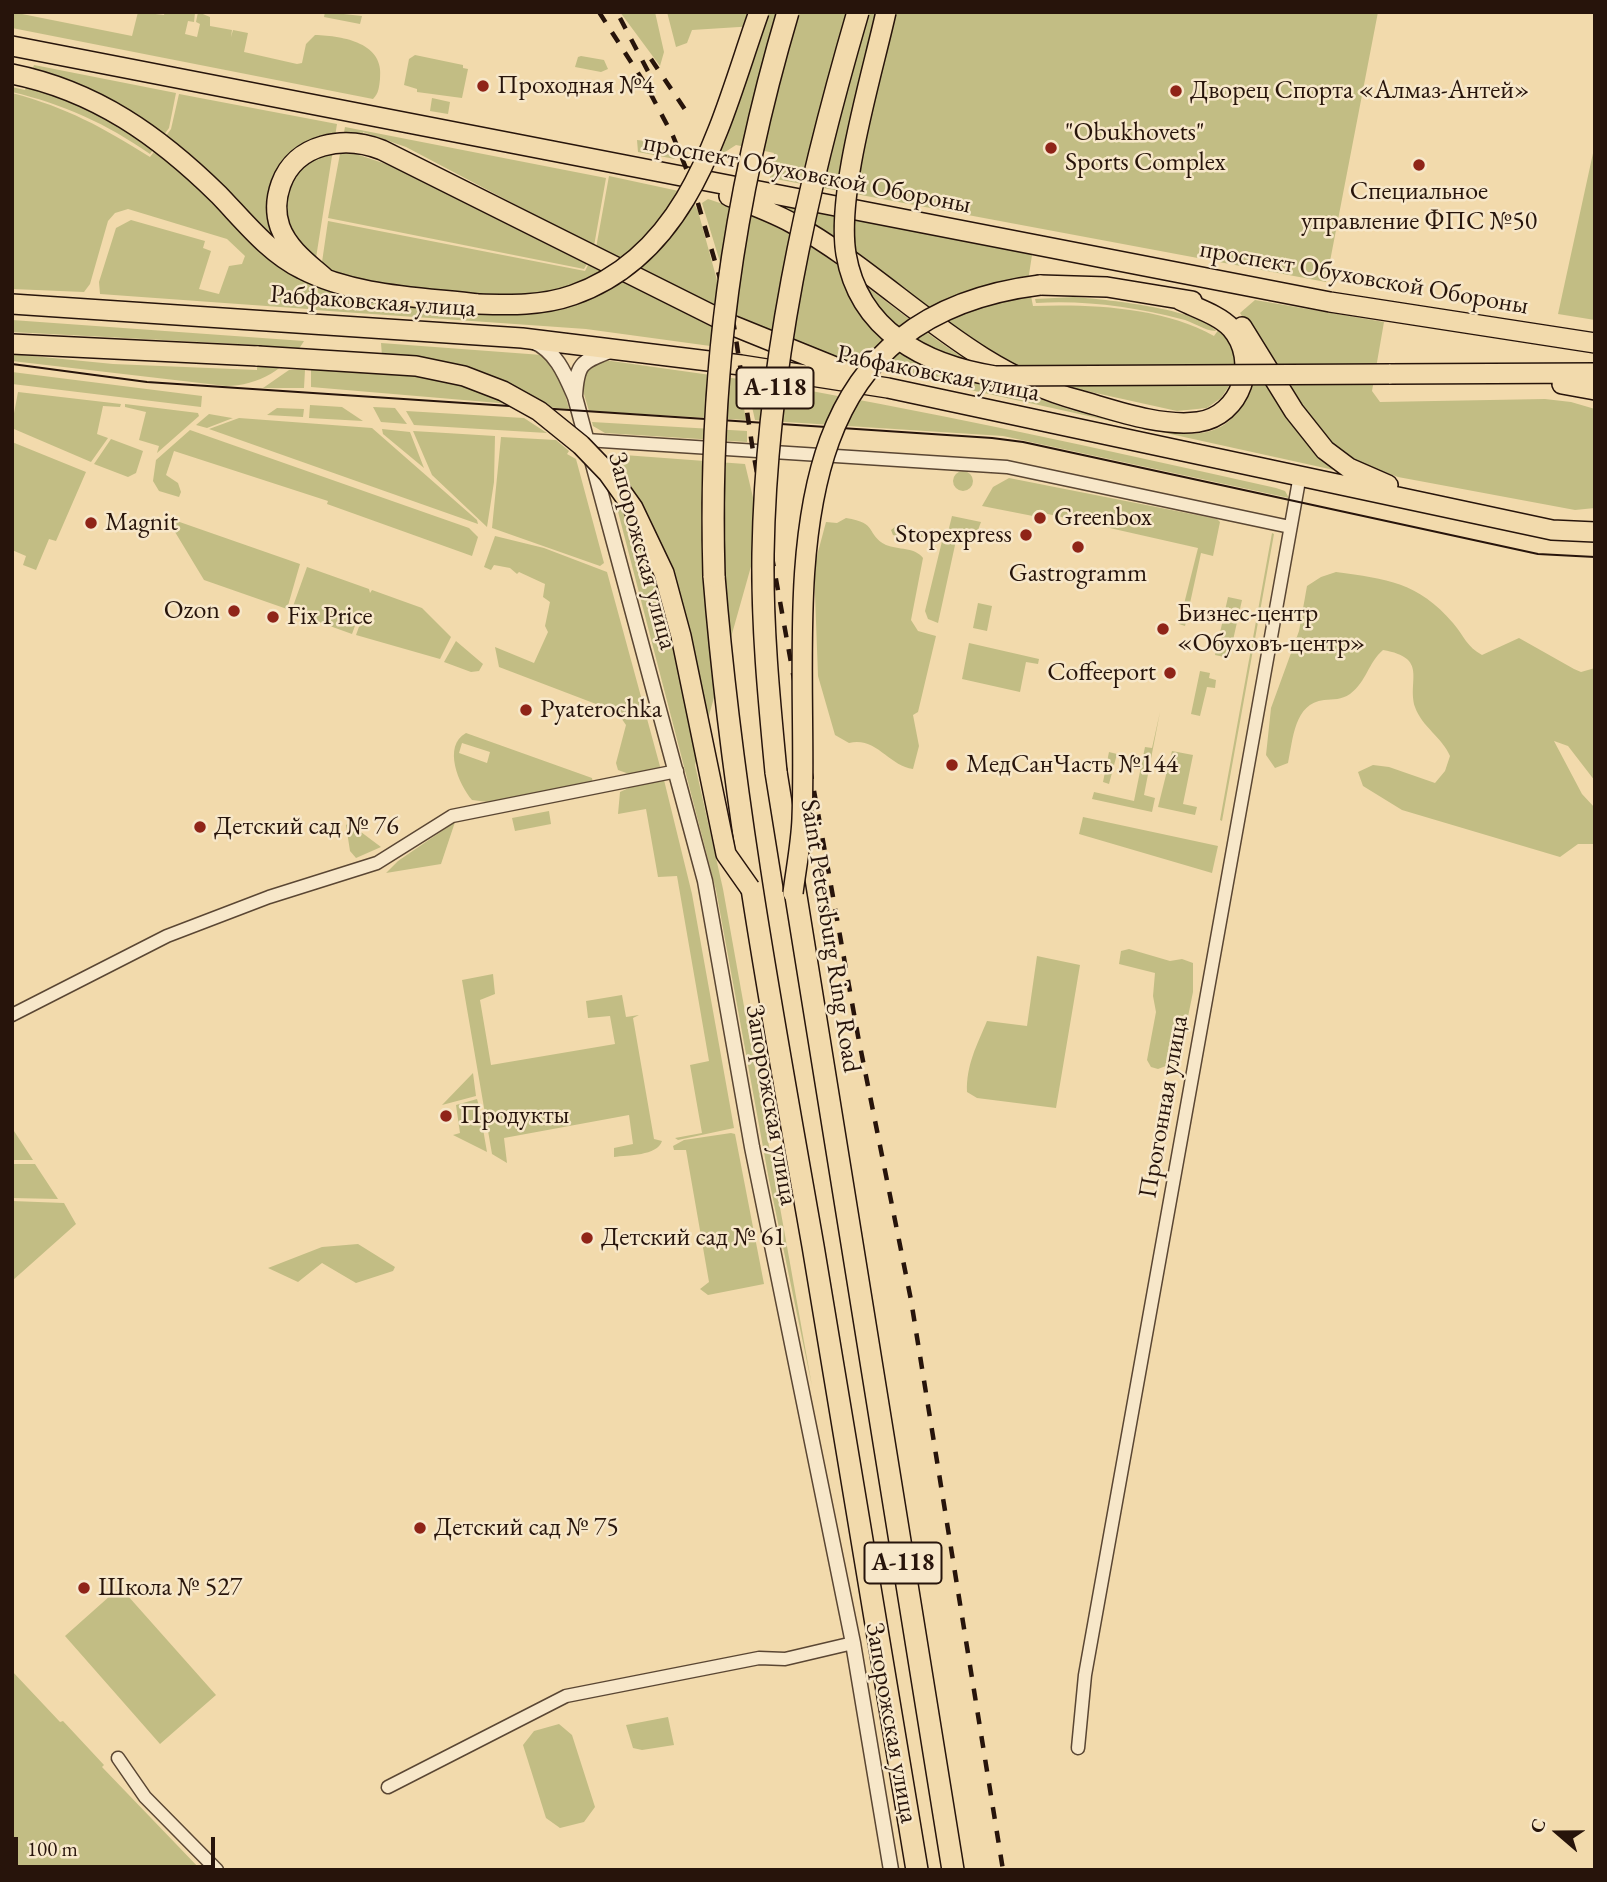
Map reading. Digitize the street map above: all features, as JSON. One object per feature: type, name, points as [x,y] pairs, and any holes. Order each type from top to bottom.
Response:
[{"type":"highway","name":"А-118","points":[[788,12],[771,69],[738,216],[723,308],[714,419],[714,576],[722,670],[750,888],[839,1393],[917,1870]]},
{"type":"highway","name":"Saint Petersburg Ring Road","points":[[858,12],[803,216],[784,318],[766,478],[763,556],[765,659],[776,772],[793,893],[953,1870]]},
{"type":"main road","points":[[12,74],[60,87],[102,104],[145,129],[175,153],[282,257],[326,279],[401,295],[478,304],[522,305],[573,295],[618,274],[663,234],[684,206],[705,161],[759,12]]},
{"type":"main road","points":[[886,12],[853,163],[845,230],[846,252],[859,292],[873,315],[891,335],[920,355],[940,363],[995,376],[1595,373]]},
{"type":"main road","name":"проспект Обуховской Обороны","points":[[12,46],[1330,302],[1595,343]]},
{"type":"main road","points":[[326,279],[299,256],[286,238],[276,211],[277,195],[290,167],[299,158],[321,145],[358,142],[382,149],[734,326],[888,388]]},
{"type":"main road","points":[[662,174],[760,208],[793,224],[963,344],[1042,390],[1160,419],[1199,422],[1219,415],[1234,400],[1245,371],[1244,354],[1230,327],[1180,300]]},
{"type":"main road","points":[[793,893],[802,821],[807,534],[818,474],[833,429],[873,368],[913,332],[970,302],[1004,291],[1041,285],[1107,287],[1215,307],[1239,323],[1309,434],[1325,450],[1349,468],[1420,500]]},
{"type":"main road","name":"Рабфаковская улица","points":[[12,304],[522,338],[619,348],[888,388],[1552,530],[1595,532]]},
{"type":"main road","points":[[12,344],[416,366],[464,376],[503,391],[540,411],[581,445],[608,473],[634,508],[664,573],[681,636],[726,854],[750,888]]},
{"type":"main road","points":[[1484,374],[1517,383],[1581,385],[1595,390]]},
{"type":"main road","points":[[1552,530],[1595,524]]},
{"type":"street","name":"Запорожская улица","points":[[522,338],[540,344],[553,357],[563,369],[575,397],[705,881],[752,1147],[853,1643],[891,1870]]},
{"type":"street","points":[[575,397],[578,369],[584,361],[619,348]]},
{"type":"street","points":[[586,440],[1007,467],[1290,527]]},
{"type":"street","name":"Прогонная улица","points":[[1078,1748],[1085,1675],[1300,475]]},
{"type":"street","points":[[12,1015],[167,936],[268,897],[377,863],[452,816],[677,771]]},
{"type":"street","points":[[388,1787],[566,1696],[759,1658],[785,1659],[853,1643]]},
{"type":"street","points":[[118,1758],[145,1797],[217,1870]]},
{"type":"shaded area","points":[[12,12],[132,36],[138,12],[164,15],[165,12],[192,12],[195,13],[194,22],[188,21],[185,34],[197,37],[200,24],[196,22],[198,12],[210,17],[210,26],[232,30],[231,37],[233,30],[248,33],[244,52],[297,64],[302,63],[306,44],[315,35],[338,37],[360,44],[376,57],[380,67],[379,87],[373,99],[12,28]]},
{"type":"shaded area","points":[[325,12],[362,16],[360,24],[324,17]]},
{"type":"shaded area","points":[[620,12],[655,12],[664,52],[660,66]]},
{"type":"shaded area","name":"\"Obukhovets\" Sports Complex","points":[[667,12],[1378,12],[1326,282],[770,178],[774,153],[736,145],[722,154],[716,152],[755,26],[692,30],[687,43],[676,47]]},
{"type":"shaded area","points":[[415,55],[463,65],[463,68],[468,69],[462,98],[417,92],[417,89],[404,85],[409,59]]},
{"type":"shaded area","points":[[578,57],[604,60],[608,69],[601,72],[575,67]]},
{"type":"shaded area","points":[[34,65],[176,93],[169,128],[150,154],[84,116],[12,92],[12,87],[25,90]]},
{"type":"shaded area","points":[[12,93],[84,119],[150,157],[171,129],[179,94],[337,124],[308,309],[100,294],[99,282],[116,228],[131,220],[205,241],[203,248],[211,251],[199,289],[219,294],[229,266],[242,264],[245,256],[227,239],[128,209],[115,213],[108,221],[90,284],[84,292],[12,289]]},
{"type":"shaded area","points":[[432,98],[450,102],[448,114],[430,111]]},
{"type":"shaded area","points":[[345,127],[606,178],[594,246],[406,147],[363,132],[359,155],[395,167],[587,264],[584,269],[328,218]]},
{"type":"shaded area","points":[[637,140],[669,144],[675,159],[638,152]]},
{"type":"shaded area","points":[[1595,144],[1595,320],[1558,314]]},
{"type":"shaded area","points":[[609,176],[688,193],[698,211],[726,313],[596,248]]},
{"type":"shaded area","points":[[708,199],[754,216],[798,239],[849,273],[961,357],[1009,385],[1071,410],[1159,431],[1198,433],[1214,430],[1227,423],[1239,410],[1249,392],[1257,368],[1303,439],[1334,470],[893,373],[820,352],[737,318],[702,203]]},
{"type":"shaded area","points":[[765,200],[1029,252],[1032,255],[1028,281],[1033,306],[1126,309],[1172,319],[1214,336],[1219,329],[1231,344],[1236,361],[1229,386],[1221,398],[1207,408],[1177,411],[1073,388],[1013,364],[786,209]]},
{"type":"shaded area","points":[[328,221],[585,271],[589,263],[726,329],[725,348],[586,329],[315,310]]},
{"type":"shaded area","points":[[1074,297],[1172,311],[1207,323],[1216,331],[1185,320],[1145,311],[1109,305],[1036,303],[1035,299]]},
{"type":"shaded area","points":[[1255,300],[1384,322],[1372,391],[1380,402],[1545,399],[1571,402],[1595,409],[1595,508],[1575,510],[1398,477],[1353,461],[1315,429],[1240,313]]},
{"type":"shaded area","points":[[12,320],[304,341],[290,359],[271,374],[249,383],[226,386],[12,361],[12,354],[113,364],[257,370],[257,345],[12,332]]},
{"type":"shaded area","points":[[381,343],[542,355],[560,376],[569,409],[311,387],[311,355],[382,356]]},
{"type":"shaded area","points":[[604,360],[739,379],[746,420],[589,411],[581,384],[585,368]]},
{"type":"shaded area","points":[[289,370],[305,370],[304,388],[263,388]]},
{"type":"shaded area","points":[[12,372],[202,396],[201,407],[12,384]]},
{"type":"shaded area","points":[[746,380],[1078,444],[1276,488],[1285,491],[1289,498],[1003,436],[755,420]]},
{"type":"shaded area","points":[[18,392],[121,404],[120,407],[103,406],[97,434],[108,438],[91,462],[14,429],[12,424]]},
{"type":"shaded area","points":[[125,404],[198,413],[199,416],[157,453],[159,446],[139,440],[146,412],[125,407]]},
{"type":"shaded area","points":[[310,405],[342,407],[363,421],[309,418]]},
{"type":"shaded area","points":[[373,407],[395,408],[407,424],[381,422]]},
{"type":"shaded area","points":[[277,408],[304,409],[303,417],[267,415]]},
{"type":"shaded area","points":[[406,411],[524,418],[547,433],[414,425]]},
{"type":"shaded area","points":[[209,414],[233,418],[207,428],[196,425]]},
{"type":"shaded area","points":[[239,418],[372,428],[477,520],[478,524],[209,429]]},
{"type":"shaded area","points":[[592,422],[747,431],[747,442],[605,433],[593,426]]},
{"type":"shaded area","points":[[382,429],[410,432],[424,468],[383,434]]},
{"type":"shaded area","points":[[190,430],[469,528],[478,537],[472,556],[327,504],[328,501],[174,451],[166,475],[178,483],[181,492],[179,497],[159,491],[153,481],[156,460]]},
{"type":"shaded area","points":[[413,431],[495,436],[494,482],[487,527],[432,475]]},
{"type":"shaded area","points":[[501,437],[556,440],[569,451],[567,454],[576,459],[604,563],[600,566],[492,528]]},
{"type":"shaded area","points":[[111,439],[143,451],[136,473],[128,477],[94,464]]},
{"type":"shaded area","points":[[12,442],[86,472],[56,541],[49,539],[36,570],[23,565],[26,556],[12,550]]},
{"type":"shaded area","points":[[624,455],[745,464],[761,531],[695,765],[723,889],[812,1386],[769,1180],[716,890],[616,504],[604,474],[617,457]]},
{"type":"shaded area","points":[[963,471],[970,474],[973,481],[970,488],[963,491],[956,488],[953,481],[956,474]]},
{"type":"shaded area","points":[[1009,478],[1217,519],[1220,522],[1213,556],[1201,553],[1185,626],[1179,624],[1198,548],[1039,512],[1038,517],[982,506],[993,487]]},
{"type":"shaded area","points":[[952,516],[981,522],[975,538],[948,532]]},
{"type":"shaded area","points":[[846,518],[868,526],[886,545],[911,550],[923,558],[911,620],[918,631],[936,636],[918,712],[913,715],[919,746],[913,769],[897,763],[875,747],[859,742],[849,743],[835,735],[818,676],[814,567],[826,522],[837,523]]},
{"type":"shaded area","points":[[171,519],[300,564],[287,609],[204,580],[172,527]]},
{"type":"shaded area","points":[[896,526],[927,532],[918,540],[893,535],[891,530]]},
{"type":"shaded area","points":[[944,533],[957,536],[938,623],[928,619],[925,611]]},
{"type":"shaded area","points":[[1272,533],[1274,534],[1222,821],[1220,820]]},
{"type":"shaded area","points":[[495,536],[544,548],[607,572],[661,770],[632,775],[618,770],[616,763],[626,725],[617,712],[499,667],[495,647],[534,663],[548,632],[545,626],[550,602],[543,597],[545,584],[519,572],[517,574],[510,568],[494,565],[491,570],[484,567]]},
{"type":"shaded area","points":[[307,567],[369,589],[370,593],[372,590],[422,608],[451,637],[440,659],[356,635],[364,613],[360,612],[352,634],[291,612]]},
{"type":"shaded area","points":[[1336,572],[1386,580],[1414,591],[1440,609],[1469,645],[1482,655],[1519,638],[1581,672],[1595,668],[1595,781],[1568,746],[1554,741],[1582,794],[1595,808],[1595,844],[1578,844],[1560,857],[1402,810],[1363,786],[1358,772],[1373,765],[1389,767],[1435,783],[1445,771],[1450,756],[1415,707],[1411,664],[1406,658],[1383,650],[1350,694],[1314,703],[1306,708],[1297,724],[1288,763],[1275,768],[1266,755],[1271,708],[1299,631],[1307,586]]},
{"type":"shaded area","points":[[1228,597],[1242,600],[1229,658],[1215,655]]},
{"type":"shaded area","points":[[978,603],[992,606],[987,631],[973,628]]},
{"type":"shaded area","points":[[456,641],[483,664],[479,671],[471,672],[444,662]]},
{"type":"shaded area","points":[[969,643],[1039,659],[1038,664],[1026,662],[1020,692],[962,679]]},
{"type":"shaded area","points":[[1200,671],[1210,673],[1209,678],[1216,680],[1215,688],[1207,687],[1200,716],[1191,714]]},
{"type":"shaded area","points":[[1160,712],[1144,795],[1155,798],[1152,812],[1092,799],[1094,792],[1134,801],[1145,747],[1152,748]]},
{"type":"shaded area","points":[[466,733],[592,778],[593,784],[488,802],[472,800],[462,785],[455,766],[455,747]],"holes":[[[462,743],[490,752],[487,763],[459,753]]]},
{"type":"shaded area","points":[[1172,751],[1193,755],[1183,804],[1197,807],[1195,815],[1158,807]]},
{"type":"shaded area","points":[[1109,752],[1117,754],[1109,784],[1103,782]]},
{"type":"shaded area","points":[[664,780],[692,894],[734,1128],[678,1140],[675,1138],[702,1133],[690,1065],[709,1061],[677,876],[658,877],[646,809],[618,814],[620,792],[633,786]]},
{"type":"shaded area","points":[[549,811],[551,824],[515,831],[512,818]]},
{"type":"shaded area","points":[[1083,817],[1218,846],[1212,873],[1079,834]]},
{"type":"shaded area","points":[[455,822],[441,864],[386,873],[398,861]]},
{"type":"shaded area","points":[[349,823],[381,847],[356,858],[350,851],[346,825]]},
{"type":"shaded area","points":[[1129,949],[1170,961],[1182,959],[1193,963],[1193,992],[1179,1061],[1158,1069],[1151,1067],[1147,1060],[1156,1012],[1153,996],[1155,973],[1119,964],[1121,951]]},
{"type":"shaded area","points":[[1037,956],[1080,965],[1056,1108],[977,1098],[967,1092],[967,1082],[970,1064],[987,1021],[1027,1026]]},
{"type":"shaded area","points":[[493,974],[495,994],[480,1000],[491,1065],[615,1044],[610,1016],[588,1018],[586,1001],[622,995],[626,1017],[639,1015],[633,1018],[654,1139],[662,1141],[659,1146],[641,1154],[614,1157],[614,1148],[633,1144],[629,1115],[504,1138],[507,1163],[492,1154],[462,980]]},
{"type":"shaded area","points":[[473,1073],[476,1096],[442,1105]]},
{"type":"shaded area","points":[[477,1099],[487,1152],[453,1135],[460,1133],[456,1105]]},
{"type":"shaded area","points":[[12,1128],[33,1160],[12,1160]]},
{"type":"shaded area","points":[[735,1134],[764,1284],[708,1295],[700,1289],[709,1282],[686,1150],[674,1150],[673,1146],[684,1140]]},
{"type":"shaded area","points":[[12,1164],[35,1164],[58,1199],[12,1198]]},
{"type":"shaded area","points":[[12,1201],[64,1203],[76,1224],[12,1281]]},
{"type":"shaded area","points":[[358,1244],[395,1267],[393,1271],[356,1283],[322,1263],[298,1282],[268,1268],[322,1247]]},
{"type":"shaded area","points":[[120,1587],[216,1695],[160,1744],[65,1636]]},
{"type":"shaded area","points":[[12,1671],[60,1722],[63,1721],[104,1765],[102,1767],[201,1870],[12,1870]]},
{"type":"shaded area","points":[[668,1717],[674,1745],[642,1750],[633,1748],[626,1725]]},
{"type":"shaded area","points":[[559,1724],[572,1735],[595,1807],[584,1822],[560,1828],[546,1818],[523,1745],[534,1731]]},
{"type":"tram line","points":[[12,364],[147,382],[992,438],[1023,442],[1538,554],[1595,557]]},
{"type":"railway","points":[[599,12],[647,87],[673,136],[692,183],[734,326],[753,451],[858,1036],[911,1300],[1003,1870]]},
{"type":"railway","points":[[620,18],[651,77]]},
{"type":"railway","points":[[651,59],[690,117]]},
{"type":"place","name":"Проходная №4","points":[[483,86]]},
{"type":"place","name":"Дворец Спорта «Алмаз-Антей»","points":[[1176,91]]},
{"type":"place","name":"\"Obukhovets\" Sports Complex","points":[[1051,148]]},
{"type":"place","name":"Специальное управление ФПС №50","points":[[1419,165]]},
{"type":"place","name":"Greenbox","points":[[1040,518]]},
{"type":"place","name":"Magnit","points":[[91,523]]},
{"type":"place","name":"Stopexpress","points":[[1026,535]]},
{"type":"place","name":"Gastrogramm","points":[[1078,547]]},
{"type":"place","name":"Ozon","points":[[234,611]]},
{"type":"place","name":"Fix Price","points":[[273,617]]},
{"type":"place","name":"Бизнес-центр «Обуховъ-центр»","points":[[1163,629]]},
{"type":"place","name":"Coffeeport","points":[[1170,673]]},
{"type":"place","name":"Pyaterochka","points":[[526,710]]},
{"type":"place","name":"МедСанЧасть №144","points":[[952,765]]},
{"type":"place","name":"Детский сад № 76","points":[[200,827]]},
{"type":"place","name":"Продукты","points":[[446,1116]]},
{"type":"place","name":"Детский сад № 61","points":[[587,1238]]},
{"type":"place","name":"Детский сад № 75","points":[[420,1528]]},
{"type":"place","name":"Школа № 527","points":[[84,1588]]}]
